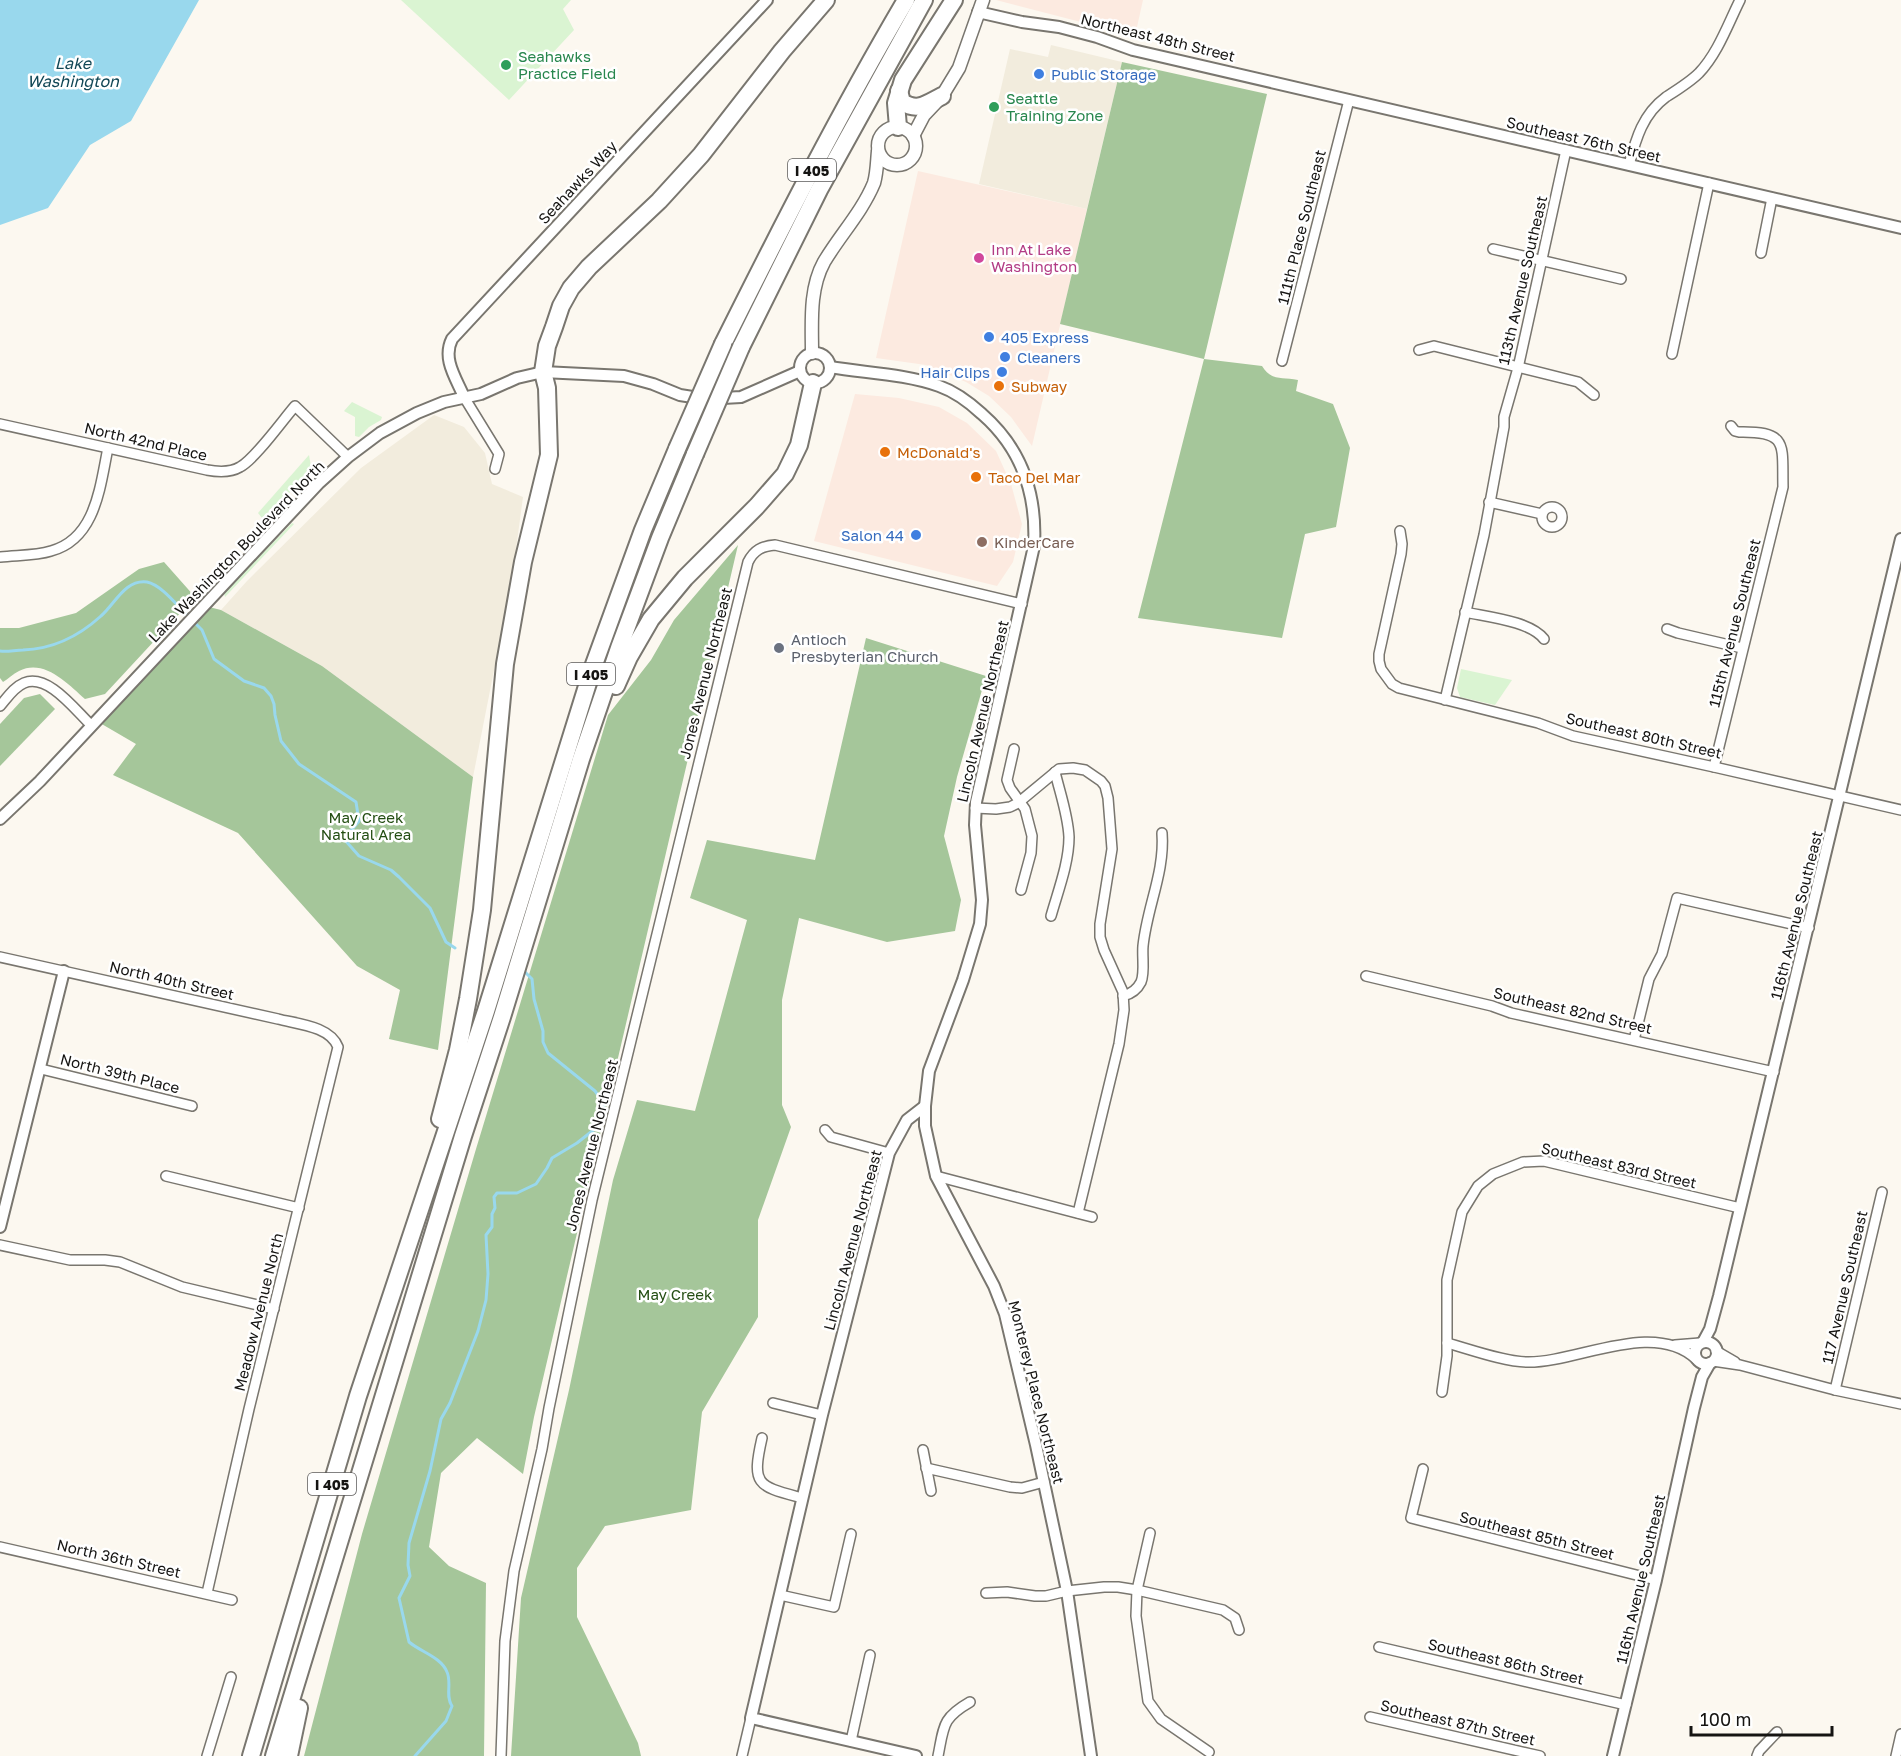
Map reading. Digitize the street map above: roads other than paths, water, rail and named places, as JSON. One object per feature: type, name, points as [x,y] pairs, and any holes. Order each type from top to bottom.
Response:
[{"type":"highway","points":[[419,1214],[433,1146],[458,1050],[482,910],[504,664],[524,562],[549,455],[547,388],[543,372],[550,336],[561,306],[571,288],[589,267],[659,201],[701,154],[782,51],[826,0]]},
{"type":"highway","name":"I 405","points":[[274,1756],[462,1136],[494,1014],[527,907],[592,670],[644,530],[723,344],[777,235],[906,0]]},
{"type":"highway","name":"I 405","points":[[527,907],[557,835],[619,648],[660,538],[741,347],[819,190],[924,0]]},
{"type":"highway","points":[[900,128],[896,104],[903,81],[954,0]]},
{"type":"highway","points":[[899,91],[902,102],[910,107],[921,107],[942,96]]},
{"type":"highway","points":[[557,835],[629,657],[651,619],[677,587],[757,506],[785,474],[799,445],[813,383]]},
{"type":"highway","name":"I 405","points":[[251,1756],[358,1396],[419,1214],[494,1014]]},
{"type":"highway","points":[[289,1756],[318,1613]]},
{"type":"main road","points":[[913,136],[924,115],[942,96],[959,68],[981,6]]},
{"type":"main road","points":[[874,181],[878,145],[883,134],[887,130],[900,128],[924,115]]},
{"type":"main road","points":[[878,150],[884,160],[895,165],[906,164],[915,154],[916,142],[913,136],[900,128]]},
{"type":"main road","points":[[812,353],[811,320],[818,280],[824,262],[841,238],[874,181],[895,165]]},
{"type":"street","name":"Seahawks Way","points":[[464,397],[449,364],[448,352],[452,339],[767,0]]},
{"type":"street","points":[[1629,165],[1638,133],[1646,117],[1663,99],[1698,74],[1708,61],[1740,0]]},
{"type":"street","name":"Northeast 48th Street","points":[[981,6],[1022,22],[1059,27],[1133,50],[1260,78]]},
{"type":"street","name":"Southeast 76th Street","points":[[1260,78],[1901,228]]},
{"type":"street","name":"111th Place Southeast","points":[[1282,361],[1349,100]]},
{"type":"street","name":"113th Avenue Southeast","points":[[1465,612],[1504,427],[1504,417],[1518,368],[1566,150]]},
{"type":"street","points":[[1672,354],[1709,183]]},
{"type":"street","points":[[1761,253],[1772,198]]},
{"type":"street","points":[[1494,249],[1621,279]]},
{"type":"street","points":[[1419,350],[1434,346],[1578,382],[1594,395]]},
{"type":"street","points":[[812,353],[826,358],[830,367],[823,381],[813,383],[804,379],[800,371],[801,361],[812,353]]},
{"type":"street","name":"Lincoln Avenue Northeast","points":[[742,1756],[822,1415],[889,1153],[907,1120],[925,1106],[929,1071],[963,980],[980,924],[982,900],[975,808],[1034,546],[1034,513],[1026,477],[1007,440],[990,421],[955,393],[941,387],[903,378],[830,367]]},
{"type":"street","name":"Lake Washington Boulevard North","points":[[0,819],[40,782],[319,483],[348,457],[381,433],[417,413],[444,402],[481,394],[517,378],[543,372],[624,376],[654,384],[680,395],[705,399],[741,398],[800,371]]},
{"type":"street","points":[[464,397],[499,454],[495,469]]},
{"type":"street","name":"North 42nd Place","points":[[0,424],[207,470],[228,471],[240,467],[250,459],[295,406],[348,457]]},
{"type":"street","name":"115th Avenue Southeast","points":[[1714,767],[1783,487],[1782,452],[1777,439],[1768,434],[1735,431],[1731,426]]},
{"type":"street","points":[[0,557],[50,551],[74,538],[84,528],[96,503],[108,448]]},
{"type":"street","points":[[1489,502],[1542,514]]},
{"type":"street","name":"Southeast 80th Street","points":[[1400,531],[1401,554],[1378,662],[1386,677],[1399,688],[1538,723],[1573,736],[1901,810]]},
{"type":"street","name":"116th Avenue Southeast","points":[[1694,1408],[1697,1359],[1695,1351],[1710,1329],[1719,1296],[1901,539]]},
{"type":"street","name":"Jones Avenue Northeast","points":[[501,1756],[505,1641],[514,1571],[542,1449],[588,1222],[745,569],[751,556],[760,547],[775,545],[1022,604]]},
{"type":"street","points":[[1445,700],[1465,612],[1524,625],[1539,633],[1544,639]]},
{"type":"street","points":[[1667,629],[1742,648]]},
{"type":"street","points":[[0,706],[20,685],[25,682],[38,681],[51,687],[91,725]]},
{"type":"street","points":[[1014,749],[1007,780],[1029,818],[1032,836],[1031,853],[1020,890]]},
{"type":"street","points":[[975,808],[1010,807],[1059,769],[1084,770],[1105,786],[1110,809],[1112,849],[1100,937],[1123,996],[1123,1023],[1078,1213]]},
{"type":"street","points":[[1051,916],[1069,842],[1068,824],[1054,772]]},
{"type":"street","points":[[1123,996],[1136,990],[1142,978],[1147,921],[1162,861],[1161,832]]},
{"type":"street","points":[[1634,1040],[1648,980],[1662,954],[1677,898],[1809,928]]},
{"type":"street","name":"North 40th Street","points":[[0,957],[278,1018],[317,1029],[334,1039]]},
{"type":"street","points":[[0,1227],[64,971]]},
{"type":"street","name":"Southeast 82nd Street","points":[[1366,976],[1492,1006],[1511,1013],[1774,1072]]},
{"type":"street","name":"Meadow Avenue North","points":[[207,1593],[273,1309],[338,1052],[334,1039]]},
{"type":"street","name":"North 39th Place","points":[[41,1069],[192,1106]]},
{"type":"street","name":"Monterey Place Northeast","points":[[925,1106],[925,1126],[936,1176],[1001,1302],[1044,1482],[1067,1591],[1091,1756]]},
{"type":"street","points":[[825,1130],[831,1137],[889,1153]]},
{"type":"street","name":"Southeast 83rd Street","points":[[1447,1343],[1447,1280],[1462,1212],[1478,1186],[1503,1168],[1523,1162],[1544,1161],[1740,1208]]},
{"type":"street","points":[[166,1176],[299,1208]]},
{"type":"street","points":[[936,1176],[1092,1217]]},
{"type":"street","name":"117 Avenue Southeast","points":[[1835,1390],[1882,1192]]},
{"type":"street","points":[[0,1245],[70,1260],[120,1262],[182,1287],[273,1309]]},
{"type":"street","name":"116th Avenue Southeast","points":[[1613,1756],[1656,1580],[1694,1408],[1702,1377],[1714,1356],[1719,1296]]},
{"type":"street","points":[[1442,1392],[1447,1343],[1519,1362],[1529,1362],[1637,1342],[1655,1342],[1682,1349],[1702,1363],[1714,1356],[1835,1390],[1901,1404]]},
{"type":"street","points":[[1667,1345],[1709,1342],[1714,1356]]},
{"type":"street","points":[[772,1403],[822,1415]]},
{"type":"street","points":[[762,1438],[756,1465],[761,1481],[767,1489],[802,1498]]},
{"type":"street","points":[[923,1450],[930,1491]]},
{"type":"street","points":[[926,1468],[1010,1487],[1022,1488],[1044,1482]]},
{"type":"street","name":"Southeast 85th Street","points":[[1423,1469],[1412,1518],[1656,1580]]},
{"type":"street","points":[[1150,1533],[1137,1590],[1136,1616],[1148,1701],[1161,1719],[1209,1752]]},
{"type":"street","points":[[780,1595],[834,1607],[851,1534]]},
{"type":"street","name":"North 36th Street","points":[[0,1547],[232,1600]]},
{"type":"street","points":[[986,1593],[1007,1592],[1046,1596],[1104,1587],[1137,1590],[1223,1610],[1235,1618],[1239,1630]]},
{"type":"street","name":"Southeast 86th Street","points":[[1379,1647],[1626,1705]]},
{"type":"street","points":[[851,1741],[870,1655]]},
{"type":"street","points":[[207,1756],[231,1677]]},
{"type":"street","points":[[938,1756],[945,1722],[955,1711],[970,1702]]},
{"type":"street","name":"Southeast 87th Street","points":[[1370,1717],[1540,1756]]},
{"type":"street","points":[[751,1718],[916,1756]]},
{"type":"street","points":[[1757,1756],[1777,1732]]},
{"type":"street","points":[[1896,1756],[1901,1734]]},
{"type":"water","name":"Lake Washington","points":[[0,0],[199,0],[131,121],[90,145],[48,208],[0,225]]},
{"type":"waterway","name":"May Creek","points":[[0,651],[34,649],[65,640],[93,623],[126,588],[139,582],[147,582],[158,587],[189,617]]},
{"type":"waterway","name":"May Creek","points":[[194,622],[202,630],[214,659],[244,681],[264,688],[271,696],[281,741],[299,764],[356,802],[359,821],[344,839],[359,856],[391,870],[399,877],[430,908],[446,942],[455,948]]},
{"type":"waterway","name":"May Creek","points":[[415,1756],[446,1721],[452,1706],[449,1698],[447,1672],[440,1662],[409,1642],[399,1598],[410,1576],[409,1543],[430,1471],[441,1419],[450,1403],[478,1331],[486,1300],[488,1274],[486,1235],[492,1227],[494,1197],[497,1193],[517,1193],[536,1184],[552,1158],[596,1128],[604,1109],[603,1102],[595,1091],[548,1053],[543,1042],[543,1031],[534,999],[532,979],[523,970]]},
{"type":"place","name":"Seahawks Practice Field","points":[[506,65]]},
{"type":"place","name":"Public Storage","points":[[1039,74]]},
{"type":"place","name":"Seattle Training Zone","points":[[994,107]]},
{"type":"place","name":"Inn At Lake Washington","points":[[979,258]]},
{"type":"place","name":"405 Express","points":[[989,337]]},
{"type":"place","name":"Cleaners","points":[[1005,357]]},
{"type":"place","name":"Hair Clips","points":[[1002,372]]},
{"type":"place","name":"Subway","points":[[999,386]]},
{"type":"place","name":"McDonald's","points":[[885,452]]},
{"type":"place","name":"Taco Del Mar","points":[[976,477]]},
{"type":"place","name":"Salon 44","points":[[916,535]]},
{"type":"place","name":"KinderCare","points":[[982,542]]},
{"type":"place","name":"Antioch Presbyterian Church","points":[[779,648]]},
{"type":"park label","name":"May Creek Natural Area","points":[[366,826]]}]
